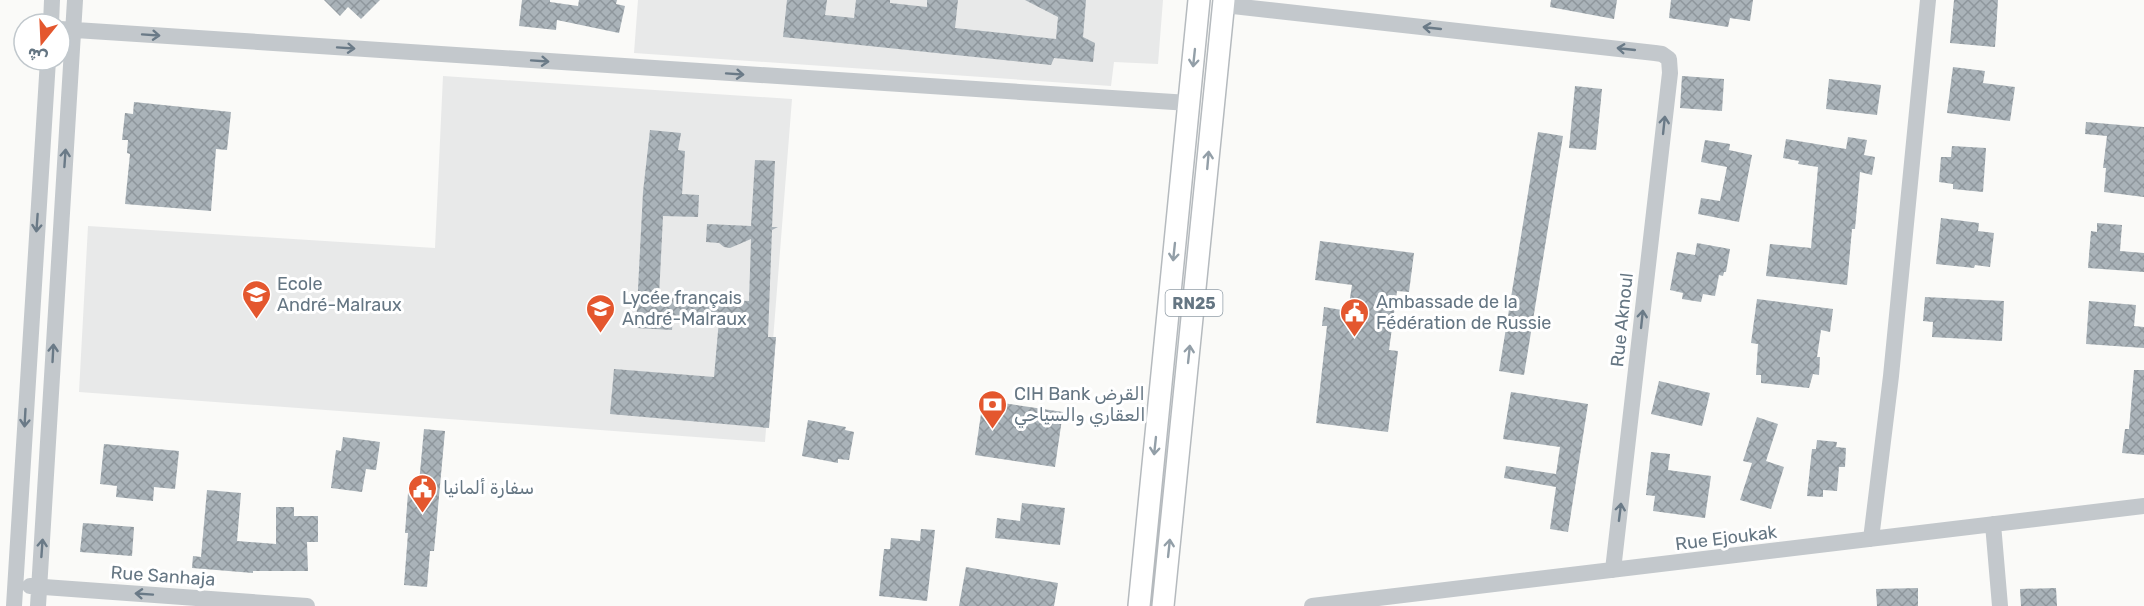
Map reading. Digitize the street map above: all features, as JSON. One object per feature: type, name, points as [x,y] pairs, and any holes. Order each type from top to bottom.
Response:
[{"type":"main road","name":"RN25","points":[[1138,606],[1200,0]]},
{"type":"main road","name":"RN25","points":[[1163,606],[1224,2]]},
{"type":"street","points":[[1871,539],[1892,364],[1928,0]]},
{"type":"street","name":"Rue Aknoul","points":[[1224,2],[1666,56],[1670,64],[1670,73],[1613,570]]},
{"type":"street","points":[[72,30],[1189,103]]},
{"type":"street","points":[[14,606],[47,72]]},
{"type":"street","points":[[38,606],[65,72]]},
{"type":"street","name":"Rue Ejoukak","points":[[1312,606],[2144,506]]},
{"type":"street","points":[[1994,524],[2000,606]]},
{"type":"street","name":"Rue Sanhaja","points":[[15,585],[307,606]]},
{"type":"shaded area","points":[[638,0],[1163,0],[1158,64],[1114,62],[1111,86],[634,53]]},
{"type":"shaded area","name":"Lycée français André-Malraux","points":[[443,76],[792,99],[765,442],[79,392],[88,226],[435,248]]},
{"type":"building","points":[[324,0],[380,0],[361,19],[348,7],[340,16]]},
{"type":"building","points":[[522,0],[550,0],[550,2],[578,6],[579,0],[617,0],[616,4],[625,6],[619,33],[557,20],[556,30],[519,26]]},
{"type":"building","points":[[787,0],[827,0],[825,15],[854,18],[856,0],[890,0],[890,3],[927,7],[927,0],[958,0],[955,28],[1056,39],[1058,17],[1025,0],[1086,0],[1083,37],[1095,43],[1093,62],[1054,58],[1051,65],[783,37]]},
{"type":"building","points":[[1551,0],[1617,0],[1614,19],[1550,7]]},
{"type":"building","points":[[1671,0],[1753,0],[1750,21],[1730,18],[1728,27],[1669,18]]},
{"type":"building","points":[[1954,0],[1998,0],[1995,47],[1950,43]]},
{"type":"building","points":[[1953,67],[1985,71],[1983,83],[2015,87],[2010,121],[1947,113]]},
{"type":"building","points":[[1682,76],[1724,79],[1722,111],[1680,108]]},
{"type":"building","points":[[1829,79],[1881,85],[1877,115],[1826,109]]},
{"type":"building","points":[[1575,86],[1602,89],[1596,150],[1569,148]]},
{"type":"building","points":[[134,102],[231,112],[227,150],[216,149],[211,211],[125,204],[130,154],[127,153],[128,140],[122,140],[125,113],[133,114]]},
{"type":"building","points":[[2086,122],[2144,127],[2144,197],[2104,192],[2106,168],[2103,168],[2107,136],[2085,134]]},
{"type":"building","points":[[650,130],[681,133],[678,150],[685,151],[682,194],[699,195],[698,217],[663,216],[659,297],[749,301],[751,239],[730,248],[719,243],[706,242],[707,224],[751,226],[755,160],[775,161],[772,227],[778,227],[772,230],[768,337],[776,337],[769,428],[610,414],[614,369],[714,377],[719,320],[673,318],[672,330],[636,328],[643,192]]},
{"type":"building","points":[[1538,132],[1563,136],[1524,375],[1499,371]]},
{"type":"building","points":[[1848,137],[1867,140],[1864,155],[1875,157],[1872,175],[1860,172],[1847,285],[1766,276],[1770,244],[1811,248],[1818,167],[1798,164],[1799,161],[1783,158],[1786,139],[1846,149]]},
{"type":"building","points":[[1705,140],[1730,144],[1729,150],[1752,155],[1739,222],[1698,214],[1701,198],[1720,201],[1727,167],[1701,162]]},
{"type":"building","points":[[1952,146],[1986,148],[1983,192],[1953,189],[1953,184],[1939,182],[1941,157],[1951,157]]},
{"type":"building","points":[[1941,218],[1979,223],[1978,231],[1994,233],[1990,267],[1975,265],[1974,268],[1936,264]]},
{"type":"building","points":[[2097,223],[2122,225],[2120,251],[2144,253],[2144,272],[2088,268],[2091,231],[2097,232]]},
{"type":"building","points":[[1320,241],[1414,253],[1409,292],[1397,291],[1389,350],[1398,351],[1388,432],[1316,423],[1327,326],[1322,326],[1324,307],[1348,311],[1352,285],[1315,280]]},
{"type":"building","points":[[1697,243],[1730,249],[1726,272],[1723,276],[1719,275],[1715,296],[1703,294],[1701,302],[1682,299],[1683,293],[1670,290],[1677,252],[1695,255]]},
{"type":"building","points":[[1925,297],[2004,301],[2002,341],[1932,337],[1933,322],[1923,321]]},
{"type":"building","points":[[1757,299],[1833,309],[1830,332],[1821,330],[1817,357],[1820,357],[1819,375],[1813,374],[1809,388],[1761,383],[1761,375],[1756,375],[1758,344],[1751,343]]},
{"type":"building","points":[[2089,301],[2136,305],[2134,326],[2144,327],[2144,348],[2086,344]]},
{"type":"building","points":[[2134,370],[2144,370],[2144,455],[2122,453],[2125,429],[2129,429]]},
{"type":"building","points":[[1659,381],[1710,393],[1702,426],[1651,414]]},
{"type":"building","points":[[1511,392],[1588,404],[1568,532],[1550,529],[1556,487],[1504,478],[1506,466],[1556,474],[1560,447],[1503,439]]},
{"type":"building","points":[[983,400],[1063,412],[1055,467],[975,455]]},
{"type":"building","points":[[1757,417],[1778,424],[1766,461],[1784,467],[1771,509],[1740,500],[1752,463],[1743,461]]},
{"type":"building","points":[[808,420],[846,427],[845,430],[854,432],[849,460],[838,459],[838,463],[802,456]]},
{"type":"building","name":"سفارة ألمانيا","points":[[424,429],[445,431],[434,551],[430,551],[427,587],[404,585],[408,493],[418,494]]},
{"type":"building","points":[[343,437],[380,442],[376,470],[366,469],[362,492],[331,488],[336,450],[341,451]]},
{"type":"building","points":[[1817,440],[1837,442],[1836,447],[1846,448],[1845,467],[1839,467],[1837,491],[1823,490],[1823,497],[1807,496],[1812,449],[1816,449]]},
{"type":"building","points":[[104,444],[179,451],[175,489],[154,487],[153,501],[116,497],[117,486],[100,484]]},
{"type":"building","points":[[1651,452],[1670,454],[1668,470],[1711,476],[1705,518],[1653,511],[1655,496],[1646,495]]},
{"type":"building","points":[[207,490],[241,493],[237,541],[276,544],[276,507],[294,507],[294,516],[318,516],[318,542],[307,542],[308,571],[253,571],[253,573],[192,568],[193,556],[201,557]]},
{"type":"building","points":[[1022,503],[1065,508],[1060,545],[995,538],[997,518],[1020,521]]},
{"type":"building","points":[[83,523],[134,527],[132,556],[80,552]]},
{"type":"building","points":[[921,529],[935,530],[927,601],[879,596],[884,549],[890,549],[891,538],[920,541]]},
{"type":"building","points":[[966,567],[1058,583],[1054,606],[959,606]]},
{"type":"building","points":[[1918,588],[1918,606],[1877,606],[1876,589]]},
{"type":"building","points":[[2056,588],[2057,606],[2021,606],[2020,589]]},
{"type":"place","name":"Ecole André-Malraux","points":[[256,320]]},
{"type":"place","name":"Lycée français André-Malraux","points":[[601,334]]},
{"type":"place","name":"Ambassade de la Fédération de Russie","points":[[1355,338]]},
{"type":"place","name":"CIH Bank القرض العقاري والسياحي","points":[[993,430]]},
{"type":"place","name":"سفارة ألمانيا","points":[[422,514]]}]
